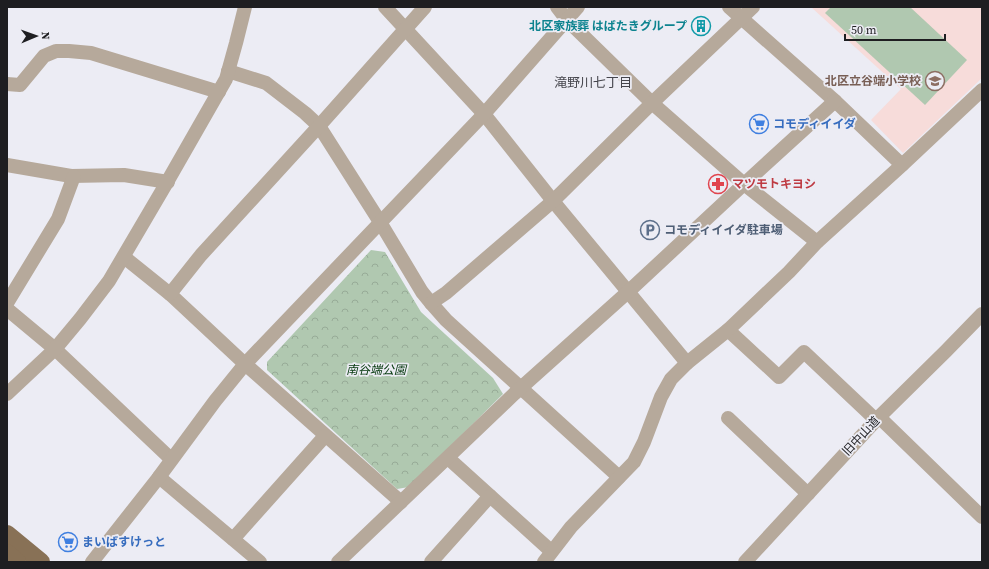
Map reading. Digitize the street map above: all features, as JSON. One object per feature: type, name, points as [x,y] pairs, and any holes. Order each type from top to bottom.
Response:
[{"type":"main road","points":[[7,534],[41,562]]},
{"type":"main road","points":[[7,553],[18,562]]},
{"type":"street","points":[[7,394],[55,349],[110,281],[226,79],[245,7]]},
{"type":"street","points":[[385,7],[484,114],[553,201],[687,363]]},
{"type":"street","points":[[170,294],[201,255],[425,7]]},
{"type":"street","points":[[557,7],[567,20],[652,103],[744,184],[816,242]]},
{"type":"street","points":[[92,562],[245,364],[484,114],[578,7]]},
{"type":"street","points":[[729,7],[835,101],[902,165]]},
{"type":"street","points":[[431,304],[446,293],[553,201],[652,103],[753,7]]},
{"type":"street","points":[[7,84],[20,85],[44,56],[56,52],[68,51],[91,53],[219,92]]},
{"type":"street","points":[[228,71],[266,83],[319,126],[380,222],[422,292],[431,304],[446,320],[619,477]]},
{"type":"street","points":[[448,458],[490,496],[548,556],[571,527],[634,462],[644,442],[661,398],[671,379],[687,363],[728,330],[789,272],[816,242],[902,165],[982,90]]},
{"type":"street","points":[[338,562],[521,388],[629,291],[835,101]]},
{"type":"street","points":[[7,165],[74,176],[124,175],[168,182]]},
{"type":"street","points":[[7,303],[58,219],[74,176]]},
{"type":"street","points":[[124,257],[170,294],[245,364],[401,502]]},
{"type":"street","points":[[7,309],[55,349],[172,459]]},
{"type":"street","name":"旧中山道","points":[[749,560],[878,419],[982,314]]},
{"type":"street","points":[[728,330],[778,377],[804,352],[982,517]]},
{"type":"street","points":[[728,418],[808,494]]},
{"type":"street","points":[[233,539],[325,436]]},
{"type":"street","points":[[159,477],[260,562]]},
{"type":"street","points":[[430,562],[490,496]]},
{"type":"shaded area","name":"北区立谷端小学校","points":[[811,7],[982,7],[982,78],[903,153],[871,120],[901,89]]},
{"type":"green space","points":[[831,7],[910,7],[967,60],[925,105],[825,13]]},
{"type":"green space","name":"南谷端公園","points":[[371,250],[385,252],[421,312],[493,378],[503,394],[409,487],[397,489],[267,370],[267,362]]},
{"type":"place","name":"北区家族葬 はばたきグループ","points":[[701,26]]},
{"type":"place","name":"北区立谷端小学校","points":[[935,81]]},
{"type":"place","name":"コモディイイダ","points":[[759,124]]},
{"type":"place","name":"マツモトキヨシ","points":[[718,184]]},
{"type":"place","name":"コモディイイダ駐車場","points":[[650,230]]},
{"type":"place","name":"まいばすけっと","points":[[68,542]]},
{"type":"district","name":"滝野川七丁目","points":[[593,82]]}]
